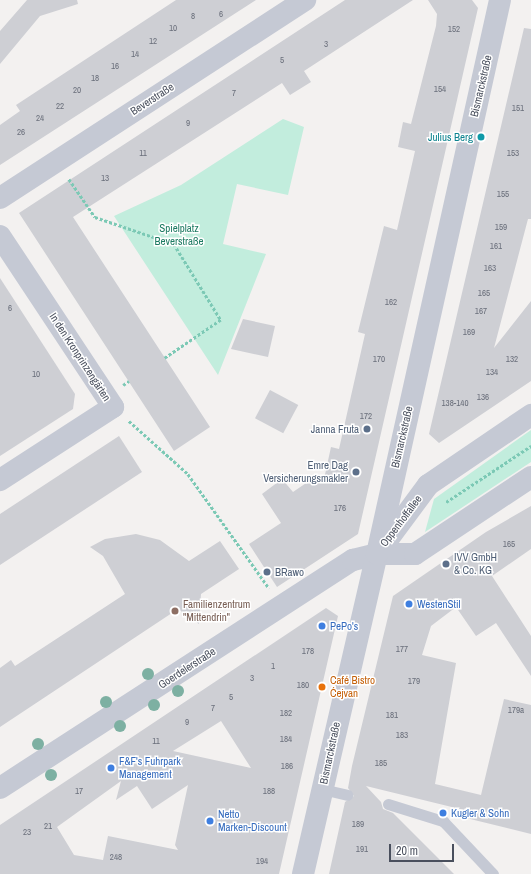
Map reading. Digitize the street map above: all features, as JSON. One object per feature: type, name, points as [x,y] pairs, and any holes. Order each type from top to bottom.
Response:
[{"type":"street","name":"Beverstraße","points":[[0,198],[305,0]]},
{"type":"street","name":"Bismarckstraße","points":[[303,874],[377,554],[500,0]]},
{"type":"street","name":"In den Kronprinzengärten","points":[[0,236],[113,407],[0,480]]},
{"type":"street","name":"Oppenhoffallee","points":[[377,554],[428,485],[531,415]]},
{"type":"street","name":"Oppenhoffallee","points":[[377,554],[415,554],[531,477]]},
{"type":"street","name":"Goerdelerstraße","points":[[0,788],[354,560],[377,554]]},
{"type":"lane","points":[[322,789],[347,795]]},
{"type":"lane","points":[[388,804],[443,821],[493,874]]},
{"type":"path","points":[[56,161],[95,217],[174,244],[220,320],[165,358]]},
{"type":"path","points":[[113,407],[188,474],[282,607]]},
{"type":"path","points":[[442,505],[531,446]]},
{"type":"green space","name":"Spielplatz Beverstraße","points":[[283,119],[304,127],[288,195],[237,184],[223,244],[266,254],[218,375],[114,216],[181,185]]},
{"type":"green space","points":[[531,430],[531,462],[425,532],[434,499]]},
{"type":"building","points":[[27,0],[77,0],[78,4],[40,16],[0,64],[0,31]]},
{"type":"building","points":[[176,0],[256,0],[0,165],[0,125],[20,111],[16,105]]},
{"type":"building","points":[[345,0],[413,0],[304,71],[311,82],[290,95],[282,83],[73,217],[210,427],[174,451],[19,213]]},
{"type":"building","points":[[428,0],[472,0],[478,8],[358,534],[277,587],[249,544],[281,523],[262,494],[282,479],[293,492],[315,477],[324,479],[331,447],[339,449],[365,334],[358,332],[384,226],[397,230],[415,151],[398,147],[403,122],[411,124],[436,26],[437,14]]},
{"type":"building","points":[[524,28],[531,29],[531,219],[528,219],[494,348],[531,301],[531,381],[439,443],[429,434]]},
{"type":"building","points":[[0,278],[75,394],[73,409],[0,456]]},
{"type":"building","points":[[243,319],[275,326],[268,357],[231,349]]},
{"type":"building","points":[[270,390],[298,405],[283,433],[255,418]]},
{"type":"building","points":[[119,436],[142,472],[0,565],[0,514]]},
{"type":"building","points":[[531,506],[531,549],[492,576],[531,636],[531,676],[496,623],[476,636],[456,607],[431,626],[422,655],[456,663],[435,784],[481,795],[504,699],[531,705],[531,834],[462,817],[464,810],[366,786],[381,802],[383,809],[393,813],[454,874],[329,874],[345,802],[354,796],[348,788],[352,766],[393,596],[486,532]]},
{"type":"building","points":[[136,534],[160,540],[189,561],[220,541],[239,569],[201,594],[199,624],[178,609],[0,727],[0,668],[11,660],[15,666],[125,594],[103,556],[90,547],[105,539]]},
{"type":"building","points":[[326,608],[338,616],[279,874],[0,874],[0,825]],"holes":[[[221,721],[251,768],[173,751]],[[121,781],[116,800],[137,786],[152,809],[188,785],[175,845],[178,850],[108,836],[103,860],[74,855],[57,827]]]},
{"type":"place","name":"Julius Berg","points":[[481,137]]},
{"type":"place","name":"Janna Fruta","points":[[367,429]]},
{"type":"place","name":"Emre Dag Versicherungsmakler","points":[[356,472]]},
{"type":"place","name":"IVV GmbH & Co. KG","points":[[446,564]]},
{"type":"place","name":"BRawo","points":[[267,572]]},
{"type":"place","name":"WestenStil","points":[[409,604]]},
{"type":"place","name":"Familienzentrum \"Mittendrin\"","points":[[175,611]]},
{"type":"place","name":"PePo's","points":[[322,626]]},
{"type":"place","name":"Café Bistro Ćejvan","points":[[322,687]]},
{"type":"place","name":"F&F's Fuhrpark Management","points":[[111,768]]},
{"type":"place","name":"Kugler & Sohn","points":[[443,813]]},
{"type":"place","name":"Netto Marken-Discount","points":[[210,821]]}]
